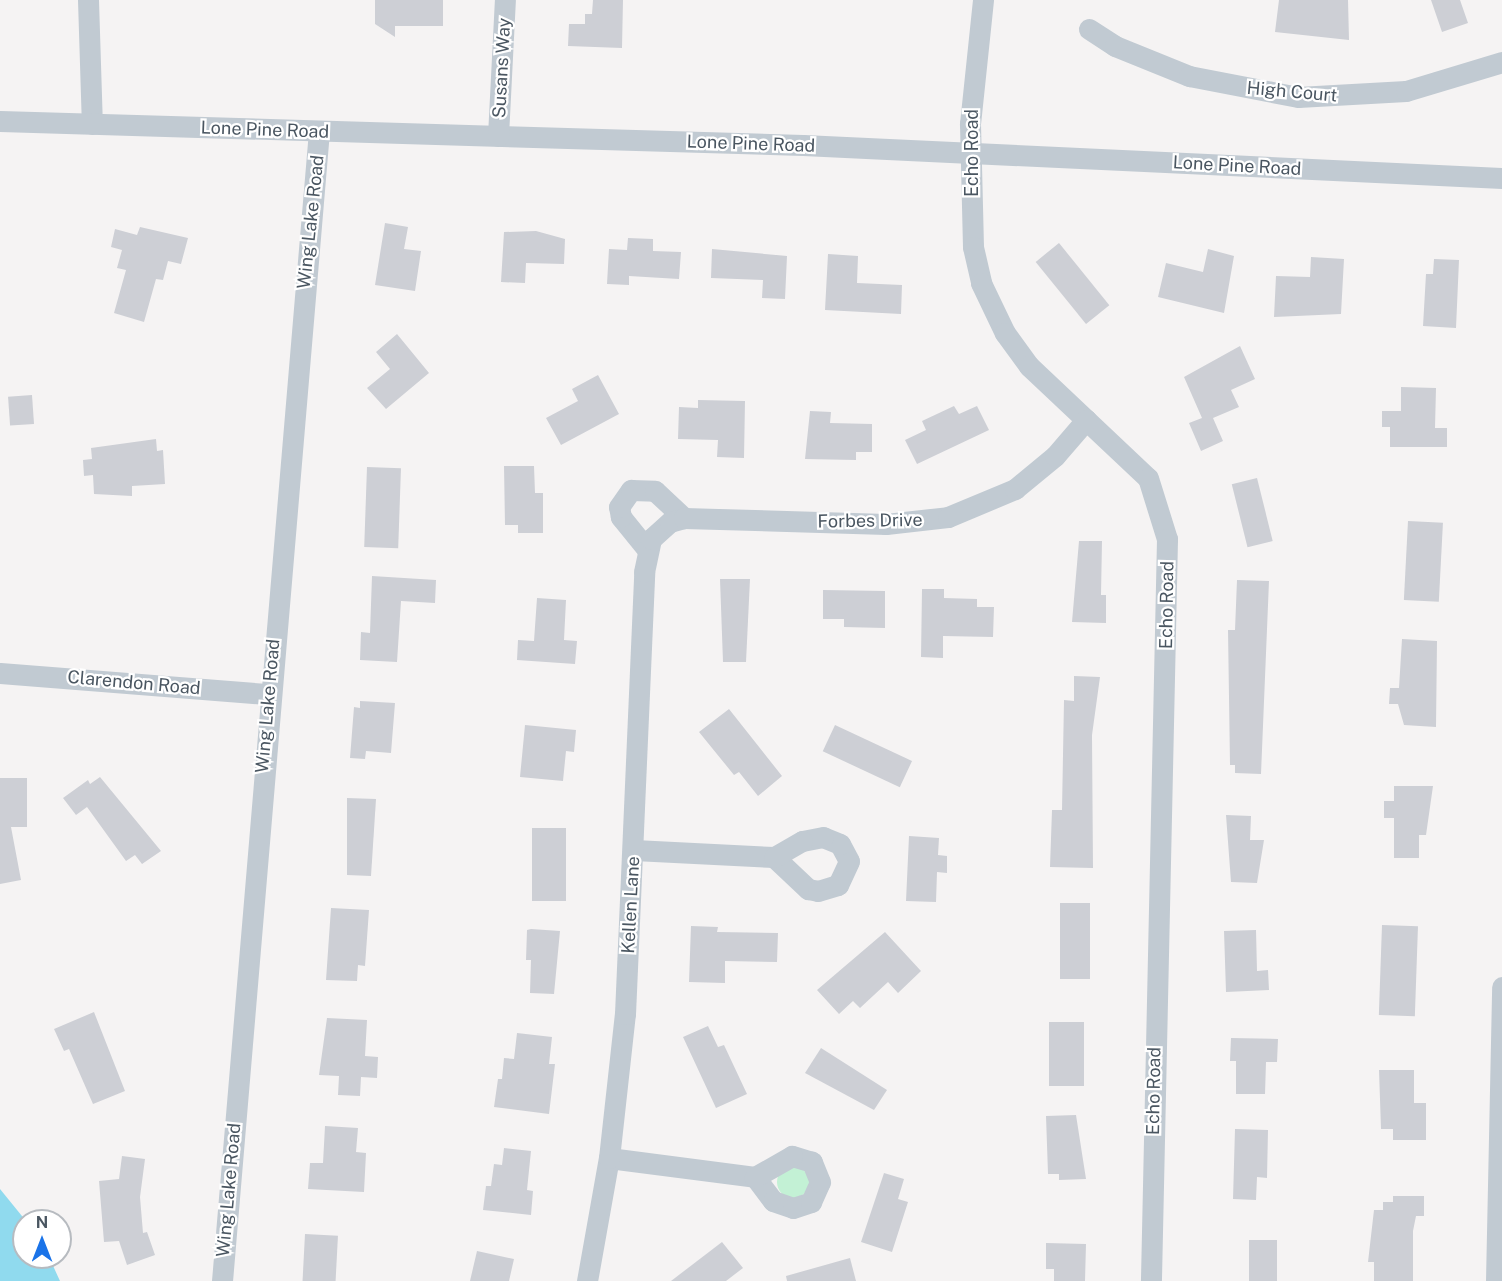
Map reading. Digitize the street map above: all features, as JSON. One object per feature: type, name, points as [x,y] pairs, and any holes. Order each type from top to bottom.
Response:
[{"type":"street","points":[[88,0],[92,124]]},
{"type":"street","name":"Susans Way","points":[[498,136],[505,0]]},
{"type":"street","name":"Echo Road","points":[[983,0],[970,154],[973,247],[990,305],[1029,366],[1148,478],[1164,521],[1169,559],[1151,1281]]},
{"type":"street","name":"High Court","points":[[1089,28],[1115,46],[1189,76],[1298,97],[1406,91],[1502,62]]},
{"type":"street","name":"Lone Pine Road","points":[[0,120],[970,154],[1502,178]]},
{"type":"street","name":"Wing Lake Road","points":[[222,1281],[269,694],[319,131]]},
{"type":"street","name":"Forbes Drive","points":[[646,548],[658,530],[684,518],[886,524],[948,517],[1015,489],[1055,456],[1086,420]]},
{"type":"street","points":[[646,548],[621,517],[619,507],[631,490],[655,491],[684,518]]},
{"type":"street","name":"Kellen Lane","points":[[587,1281],[609,1158],[625,1014],[646,548]]},
{"type":"street","name":"Clarendon Road","points":[[0,673],[269,694]]},
{"type":"street","points":[[634,850],[774,857]]},
{"type":"street","points":[[1496,1281],[1502,987]]},
{"type":"street","points":[[609,1158],[755,1177]]},
{"type":"green space","points":[[793,1166],[804,1171],[809,1182],[804,1193],[793,1198],[782,1193],[777,1182],[782,1171]]},
{"type":"water","points":[[0,1189],[16,1209],[12,1209],[12,1269],[54,1269],[60,1281],[0,1281]]},
{"type":"building","points":[[375,0],[443,0],[443,26],[395,26],[395,37],[375,24]]},
{"type":"building","points":[[593,0],[623,0],[622,48],[568,46],[569,24],[585,24],[585,14],[592,14]]},
{"type":"building","points":[[1279,0],[1348,0],[1349,40],[1275,32]]},
{"type":"building","points":[[1431,0],[1460,0],[1468,23],[1442,32]]},
{"type":"building","points":[[385,223],[408,227],[404,249],[421,251],[415,291],[375,285]]},
{"type":"building","points":[[140,227],[188,238],[181,264],[168,261],[163,280],[156,279],[144,322],[114,313],[126,270],[117,268],[122,250],[111,247],[115,229],[137,235]]},
{"type":"building","points":[[536,231],[565,239],[564,264],[526,263],[525,283],[501,282],[504,232]]},
{"type":"building","points":[[628,238],[653,239],[653,251],[681,252],[679,279],[629,276],[629,285],[607,284],[609,249],[627,250]]},
{"type":"building","points":[[1059,243],[1109,305],[1086,324],[1036,262]]},
{"type":"building","points":[[712,249],[787,256],[785,299],[762,298],[763,280],[711,278]]},
{"type":"building","points":[[1208,249],[1234,256],[1224,313],[1158,297],[1166,263],[1203,272]]},
{"type":"building","points":[[828,254],[858,256],[857,283],[902,285],[901,314],[825,310]]},
{"type":"building","points":[[1311,257],[1344,259],[1341,314],[1274,317],[1276,276],[1310,277]]},
{"type":"building","points":[[1434,259],[1459,260],[1456,328],[1423,326],[1426,274],[1433,274]]},
{"type":"building","points":[[397,334],[429,373],[386,409],[367,388],[390,369],[376,352]]},
{"type":"building","points":[[1240,346],[1255,379],[1231,390],[1239,407],[1213,418],[1223,441],[1201,451],[1189,423],[1202,418],[1184,377]]},
{"type":"building","points":[[598,375],[619,414],[561,445],[546,418],[578,401],[572,389]]},
{"type":"building","points":[[1401,387],[1436,388],[1435,428],[1447,428],[1447,447],[1390,447],[1390,427],[1382,427],[1382,411],[1401,411]]},
{"type":"building","points":[[32,395],[34,424],[10,426],[8,397]]},
{"type":"building","points":[[698,400],[745,401],[744,458],[717,457],[718,440],[678,439],[679,407],[698,408]]},
{"type":"building","points":[[954,406],[959,414],[977,406],[989,430],[917,464],[905,440],[926,430],[922,421]]},
{"type":"building","points":[[810,411],[831,412],[830,423],[872,424],[872,452],[856,452],[856,460],[805,459]]},
{"type":"building","points":[[156,439],[157,451],[163,450],[165,484],[132,486],[132,496],[94,494],[93,475],[84,476],[83,460],[92,459],[91,448]]},
{"type":"building","points":[[504,466],[534,466],[535,493],[543,493],[543,533],[518,533],[518,525],[505,525]]},
{"type":"building","points":[[367,467],[401,468],[398,548],[364,547]]},
{"type":"building","points":[[1257,478],[1273,541],[1247,547],[1232,484]]},
{"type":"building","points":[[1408,521],[1443,523],[1439,602],[1404,600]]},
{"type":"building","points":[[1079,541],[1102,541],[1101,595],[1106,595],[1106,623],[1072,622]]},
{"type":"building","points":[[372,576],[436,580],[435,603],[401,601],[397,662],[360,660],[361,632],[370,633]]},
{"type":"building","points":[[720,579],[750,579],[746,662],[723,662]]},
{"type":"building","points":[[1237,580],[1269,581],[1261,774],[1235,773],[1235,765],[1230,765],[1228,630],[1235,630]]},
{"type":"building","points":[[922,589],[944,589],[944,598],[977,599],[977,607],[994,607],[993,637],[943,636],[943,658],[921,657]]},
{"type":"building","points":[[823,590],[885,591],[885,628],[844,627],[844,619],[823,619]]},
{"type":"building","points":[[537,598],[566,600],[564,640],[577,641],[575,664],[517,660],[518,640],[534,641]]},
{"type":"building","points":[[1402,639],[1437,641],[1436,727],[1404,725],[1398,704],[1389,704],[1390,688],[1399,688]]},
{"type":"building","points":[[1074,676],[1100,677],[1092,735],[1093,868],[1050,867],[1052,810],[1062,810],[1064,700],[1074,701]]},
{"type":"building","points":[[360,701],[395,703],[391,753],[366,751],[365,759],[350,758],[354,707],[360,708]]},
{"type":"building","points":[[729,709],[782,776],[758,796],[739,772],[734,775],[699,732]]},
{"type":"building","points":[[525,725],[576,730],[574,752],[566,751],[563,781],[520,777]]},
{"type":"building","points":[[835,725],[912,761],[900,787],[823,751]]},
{"type":"building","points":[[100,777],[161,851],[142,864],[135,855],[126,861],[87,807],[76,815],[63,798],[88,780],[90,784]]},
{"type":"building","points":[[0,778],[27,778],[27,827],[11,827],[21,880],[0,884]]},
{"type":"building","points":[[1394,786],[1433,786],[1426,835],[1419,835],[1419,858],[1394,858],[1394,818],[1384,818],[1384,801],[1394,801]]},
{"type":"building","points":[[347,798],[376,799],[371,876],[347,875]]},
{"type":"building","points":[[1226,815],[1251,816],[1250,840],[1264,840],[1257,883],[1231,882]]},
{"type":"building","points":[[532,828],[566,828],[566,901],[532,901]]},
{"type":"building","points":[[909,836],[939,838],[938,855],[947,856],[947,873],[937,872],[936,902],[906,901]]},
{"type":"building","points":[[1060,903],[1090,903],[1090,979],[1060,979]]},
{"type":"building","points":[[331,908],[369,910],[365,966],[358,965],[357,981],[326,980]]},
{"type":"building","points":[[1382,925],[1418,926],[1415,1016],[1379,1015]]},
{"type":"building","points":[[691,926],[718,927],[717,932],[778,933],[777,962],[725,961],[725,983],[689,982]]},
{"type":"building","points":[[527,930],[560,931],[554,994],[530,993],[531,960],[526,960]]},
{"type":"building","points":[[1256,930],[1257,971],[1268,970],[1269,990],[1226,992],[1224,931]]},
{"type":"building","points":[[885,932],[921,971],[898,993],[888,982],[860,1008],[853,1001],[839,1014],[817,990]]},
{"type":"building","points":[[94,1012],[125,1091],[93,1104],[69,1049],[64,1051],[54,1029]]},
{"type":"building","points":[[327,1018],[367,1020],[365,1056],[378,1057],[377,1078],[361,1077],[360,1096],[338,1095],[339,1076],[319,1075]]},
{"type":"building","points":[[1049,1022],[1084,1022],[1084,1086],[1049,1086]]},
{"type":"building","points":[[708,1026],[718,1047],[724,1045],[747,1094],[716,1108],[683,1037]]},
{"type":"building","points":[[517,1033],[552,1037],[549,1064],[555,1064],[549,1114],[494,1107],[498,1079],[502,1079],[504,1058],[514,1059]]},
{"type":"building","points":[[1231,1038],[1278,1039],[1277,1062],[1266,1062],[1265,1094],[1236,1094],[1236,1061],[1230,1061]]},
{"type":"building","points":[[821,1048],[887,1090],[874,1110],[805,1073]]},
{"type":"building","points":[[1379,1070],[1414,1070],[1414,1103],[1426,1103],[1426,1140],[1393,1140],[1393,1129],[1381,1129]]},
{"type":"building","points":[[1076,1115],[1086,1179],[1059,1180],[1059,1174],[1048,1174],[1046,1116]]},
{"type":"building","points":[[325,1126],[358,1128],[356,1152],[366,1153],[364,1192],[308,1189],[310,1163],[323,1163]]},
{"type":"building","points":[[1235,1129],[1268,1130],[1267,1178],[1257,1177],[1256,1200],[1233,1199]]},
{"type":"building","points":[[504,1148],[531,1151],[527,1190],[533,1191],[531,1215],[483,1210],[486,1186],[491,1186],[494,1164],[502,1165]]},
{"type":"building","points":[[122,1156],[145,1159],[140,1197],[143,1233],[147,1232],[155,1255],[127,1265],[119,1241],[104,1242],[99,1181],[119,1179]]},
{"type":"building","points":[[884,1173],[904,1179],[898,1199],[908,1202],[892,1252],[861,1242]]},
{"type":"building","points":[[1393,1196],[1424,1196],[1424,1216],[1416,1216],[1413,1231],[1413,1281],[1374,1281],[1374,1262],[1368,1262],[1374,1210],[1383,1210],[1383,1202],[1393,1202]]},
{"type":"building","points":[[305,1234],[338,1236],[336,1281],[303,1281]]},
{"type":"building","points":[[1249,1240],[1277,1240],[1277,1281],[1249,1281]]},
{"type":"building","points":[[722,1242],[743,1268],[726,1281],[671,1281]]},
{"type":"building","points":[[1046,1243],[1086,1244],[1085,1281],[1054,1281],[1054,1269],[1046,1269]]},
{"type":"building","points":[[477,1251],[514,1259],[509,1281],[470,1281]]},
{"type":"building","points":[[850,1258],[856,1281],[787,1281],[786,1276]]}]
